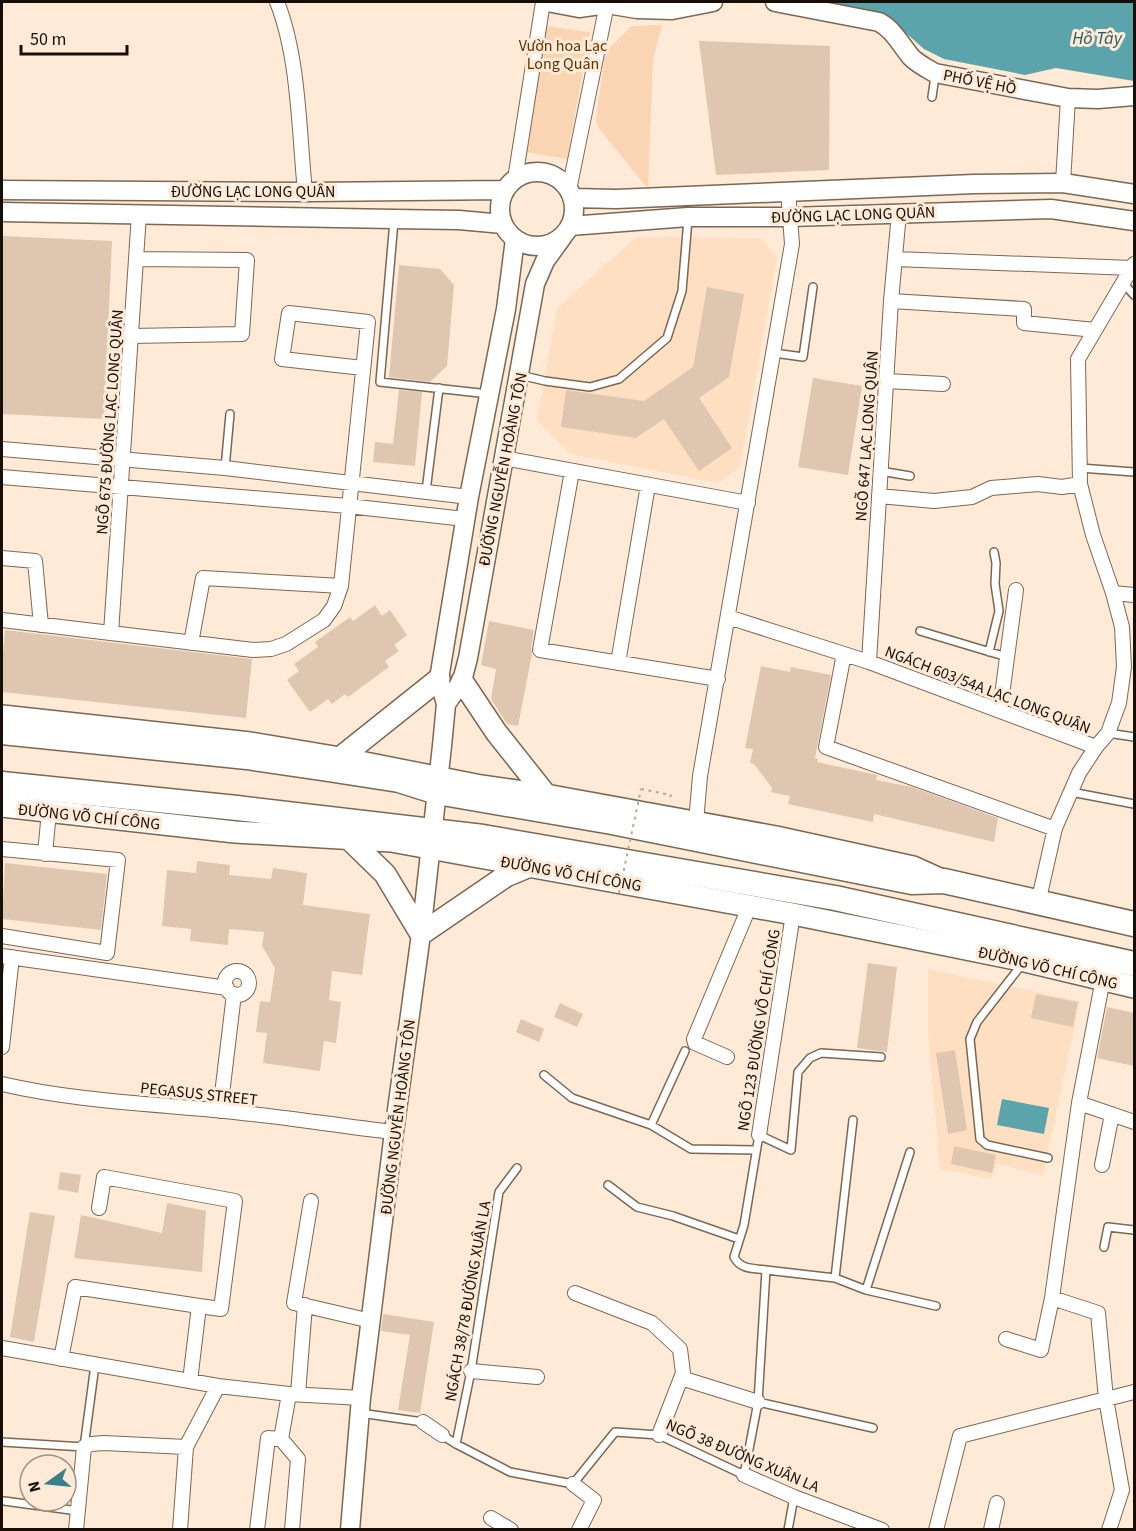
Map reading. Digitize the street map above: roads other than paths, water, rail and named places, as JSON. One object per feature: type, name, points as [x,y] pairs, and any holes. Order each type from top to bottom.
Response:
[{"type":"highway","points":[[2,732],[392,774],[612,822],[912,882],[944,880],[1134,923]]},
{"type":"highway","name":"ĐƯỜNG VÕ CHÍ CÔNG","points":[[2,784],[431,839],[483,837],[835,898],[1134,964]]},
{"type":"highway","points":[[438,785],[481,786]]},
{"type":"highway","points":[[483,837],[496,860]]},
{"type":"highway","points":[[391,841],[431,839]]},
{"type":"main road","points":[[545,2],[579,8],[607,4],[637,9],[672,10],[713,2]]},
{"type":"main road","name":"PHỐ VỆ HỒ","points":[[775,2],[886,25],[921,66],[935,73],[1068,98],[1098,99],[1134,96]]},
{"type":"main road","points":[[534,172],[555,177],[571,194],[574,208],[567,231],[555,242],[545,246],[524,244],[515,239],[503,224],[500,213],[501,201],[510,184],[534,172]]},
{"type":"main road","name":"ĐƯỜNG LẠC LONG QUÂN","points":[[571,194],[625,199],[974,184],[1063,183],[1134,194]]},
{"type":"main road","name":"ĐƯỜNG LẠC LONG QUÂN","points":[[2,190],[305,192],[510,184]]},
{"type":"main road","name":"ĐƯỜNG LẠC LONG QUÂN","points":[[567,231],[688,217],[790,217],[1051,209],[1134,221]]},
{"type":"main road","name":"ĐƯỜNG LẠC LONG QUÂN","points":[[2,212],[459,220],[503,224]]},
{"type":"main road","name":"ĐƯỜNG NGUYỄN HOÀNG TÔN","points":[[446,704],[462,681],[536,284],[545,261],[567,231]]},
{"type":"main road","name":"ĐƯỜNG NGUYỄN HOÀNG TÔN","points":[[350,1530],[361,1405],[394,1132],[422,934],[438,785],[446,704],[439,680],[469,496],[506,309],[515,239]]},
{"type":"main road","points":[[340,758],[439,680]]},
{"type":"main road","points":[[462,681],[496,732],[546,795]]},
{"type":"main road","points":[[2,716],[250,743],[340,758],[392,774]]},
{"type":"main road","points":[[481,786],[546,795],[776,837],[913,867],[944,880]]},
{"type":"main road","name":"ĐƯỜNG VÕ CHÍ CÔNG","points":[[2,806],[235,832],[391,841]]},
{"type":"main road","points":[[347,837],[384,874],[422,934],[506,876],[530,866]]},
{"type":"main road","name":"ĐƯỜNG VÕ CHÍ CÔNG","points":[[431,839],[496,860],[793,914],[1025,961],[1134,987]]},
{"type":"street","points":[[277,2],[285,22],[293,72],[305,192]]},
{"type":"street","points":[[510,184],[545,2]]},
{"type":"street","points":[[571,194],[607,4]]},
{"type":"street","points":[[1063,183],[1068,98]]},
{"type":"street","points":[[696,822],[700,776],[792,244],[788,191]]},
{"type":"street","name":"NGÕ 647 LẠC LONG QUÂN","points":[[869,662],[891,301],[899,213]]},
{"type":"street","name":"NGÕ 675 ĐƯỜNG LẠC LONG QUÂN","points":[[111,633],[139,214]]},
{"type":"street","points":[[132,336],[242,334],[247,260],[136,259]]},
{"type":"street","points":[[895,259],[1133,266],[1078,359],[1080,484],[1098,552],[1122,627],[1124,667],[1119,703],[1108,733],[1079,773],[1055,829],[1038,903]]},
{"type":"street","points":[[891,301],[1024,309],[1024,323],[1095,330]]},
{"type":"street","points":[[2,620],[253,650],[271,649],[286,644],[324,620],[334,606],[341,586],[368,322],[289,313],[282,359],[363,368]]},
{"type":"street","points":[[887,381],[943,384]]},
{"type":"street","points":[[2,449],[225,468],[469,496]]},
{"type":"street","points":[[503,458],[748,503]]},
{"type":"street","points":[[572,471],[540,650],[718,679]]},
{"type":"street","points":[[2,477],[348,506],[465,519]]},
{"type":"street","points":[[879,496],[934,501],[972,497],[991,488],[1038,484],[1062,487],[1080,484]]},
{"type":"street","points":[[618,663],[648,485]]},
{"type":"street","points":[[2,558],[35,561],[41,625]]},
{"type":"street","points":[[191,643],[202,578],[341,586]]},
{"type":"street","points":[[1000,710],[1016,590]]},
{"type":"street","points":[[1113,593],[1134,595]]},
{"type":"street","name":"NGÁCH 603/54A LẠC LONG QUÂN","points":[[728,617],[869,662],[1096,747]]},
{"type":"street","points":[[844,654],[826,747],[1055,829]]},
{"type":"street","points":[[45,854],[49,811]]},
{"type":"street","points":[[2,849],[118,860],[107,953],[2,936]]},
{"type":"street","points":[[727,1057],[695,1043],[694,1039],[750,906]]},
{"type":"street","name":"NGÕ 123 ĐƯỜNG VÕ CHÍ CÔNG","points":[[759,1135],[793,914]]},
{"type":"street","points":[[2,1047],[7,956],[230,991],[220,1111]]},
{"type":"street","points":[[1006,1339],[1041,1350],[1052,1298],[1079,1103],[1103,979]]},
{"type":"street","name":"PEGASUS STREET","points":[[2,1084],[31,1091],[394,1132]]},
{"type":"street","points":[[1079,1103],[1134,1122]]},
{"type":"street","points":[[1102,1165],[1112,1114]]},
{"type":"street","points":[[61,1359],[75,1287],[221,1309],[235,1201],[104,1177],[99,1208]]},
{"type":"street","points":[[311,1202],[294,1303],[371,1321]]},
{"type":"street","points":[[575,1293],[652,1323],[680,1349],[681,1378],[659,1435]]},
{"type":"street","points":[[1052,1298],[1098,1313],[1106,1399],[1128,1488],[1109,1530]]},
{"type":"street","points":[[281,1439],[294,1394],[305,1305]]},
{"type":"street","points":[[190,1381],[199,1306]]},
{"type":"street","points":[[2,1348],[218,1386],[294,1394],[361,1405]]},
{"type":"street","points":[[471,1371],[537,1377]]},
{"type":"street","points":[[681,1378],[758,1402]]},
{"type":"street","points":[[180,1530],[186,1447],[218,1386]]},
{"type":"street","points":[[936,1530],[960,1436],[1134,1392]]},
{"type":"street","points":[[423,1422],[442,1435]]},
{"type":"street","points":[[257,1530],[268,1438],[281,1439],[298,1459],[292,1530]]},
{"type":"street","points":[[78,1511],[84,1447],[104,1443],[186,1447]]},
{"type":"street","name":"NGÕ 38 ĐƯỜNG XUÂN LA","points":[[744,1475],[794,1497],[882,1530]]},
{"type":"street","points":[[573,1484],[594,1500],[579,1530]]},
{"type":"street","points":[[991,1530],[998,1503]]},
{"type":"street","points":[[76,1530],[78,1513]]},
{"type":"street","points":[[491,1518],[511,1530]]},
{"type":"lane","points":[[932,97],[935,73]]},
{"type":"lane","points":[[520,375],[590,387],[619,379],[667,338],[682,291],[688,217]]},
{"type":"lane","points":[[394,219],[380,382],[489,394]]},
{"type":"lane","points":[[1123,283],[1134,296]]},
{"type":"lane","points":[[774,353],[803,357],[813,287]]},
{"type":"lane","points":[[426,491],[439,388]]},
{"type":"lane","points":[[225,468],[230,414]]},
{"type":"lane","points":[[1080,468],[1134,472]]},
{"type":"lane","points":[[880,471],[910,476]]},
{"type":"lane","points":[[990,652],[999,611],[994,552]]},
{"type":"lane","points":[[920,631],[1007,657]]},
{"type":"lane","points":[[1108,733],[1134,737]]},
{"type":"lane","points":[[1071,792],[1134,804]]},
{"type":"lane","points":[[1025,961],[977,1022],[970,1039],[980,1139],[987,1145],[1048,1158]]},
{"type":"lane","points":[[651,1125],[685,1051]]},
{"type":"lane","points":[[759,1135],[791,1150],[798,1072],[810,1058],[821,1053],[881,1057]]},
{"type":"lane","points":[[544,1075],[572,1098],[651,1125],[691,1149],[756,1150]]},
{"type":"lane","points":[[835,1278],[853,1120]]},
{"type":"lane","name":"NGÕ 123 ĐƯỜNG VÕ CHÍ CÔNG","points":[[759,1135],[744,1225],[734,1257],[743,1267],[766,1270]]},
{"type":"lane","points":[[866,1290],[910,1152]]},
{"type":"lane","name":"NGÁCH 38/78 ĐƯỜNG XUÂN LA","points":[[456,1444],[471,1371],[499,1192],[517,1168]]},
{"type":"lane","points":[[608,1185],[637,1207],[672,1216],[739,1239]]},
{"type":"lane","points":[[1104,1247],[1108,1227],[1134,1230]]},
{"type":"lane","points":[[744,1475],[758,1402],[766,1270],[835,1278],[866,1290],[936,1306]]},
{"type":"lane","points":[[2,1442],[84,1447],[95,1365]]},
{"type":"lane","points":[[758,1402],[873,1428]]},
{"type":"lane","points":[[361,1405],[423,1422]]},
{"type":"lane","name":"NGÕ 38 ĐƯỜNG XUÂN LA","points":[[573,1484],[615,1432],[659,1435],[744,1475]]},
{"type":"lane","points":[[442,1435],[510,1472],[573,1484]]},
{"type":"lane","points":[[788,1530],[794,1497]]},
{"type":"lane","points":[[4,1501],[18,1503]]},
{"type":"water","name":"Hồ Tây","points":[[810,2],[1134,2],[1134,81],[1056,68],[1025,75],[944,59],[924,49],[898,26]]},
{"type":"water","points":[[1002,1099],[1049,1108],[1044,1134],[997,1125]]},
{"type":"park label","name":"Vườn hoa Lạc Long Quân","points":[[563,54]]}]
